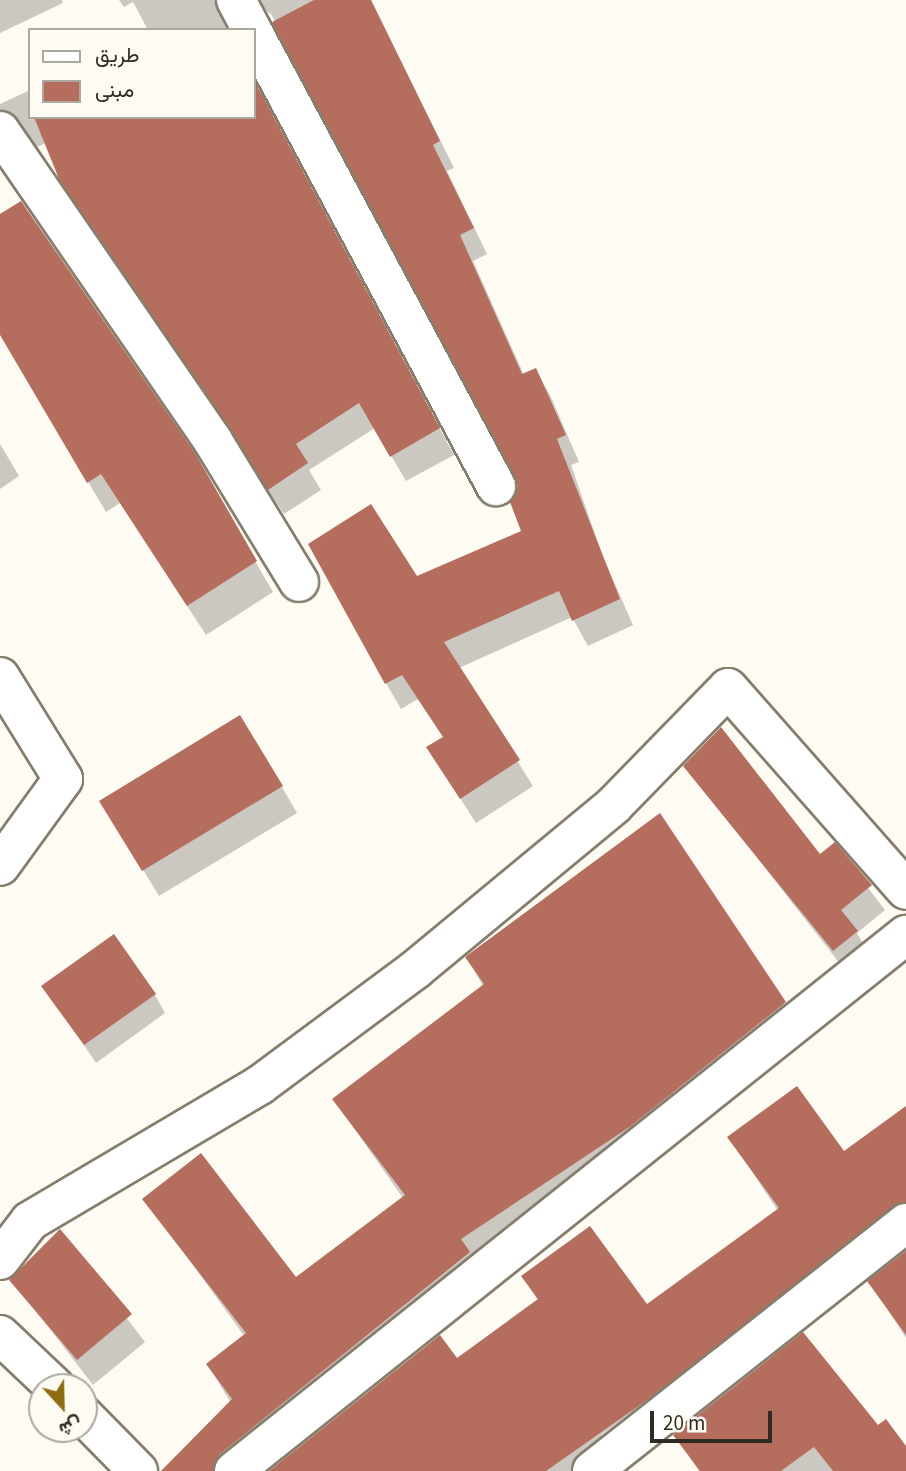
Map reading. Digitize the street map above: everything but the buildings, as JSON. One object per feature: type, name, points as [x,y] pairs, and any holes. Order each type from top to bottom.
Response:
[{"type":"street","points":[[236,0],[251,28]]},
{"type":"street","points":[[256,38],[496,486]]},
{"type":"street","points":[[0,131],[213,441],[299,582]]},
{"type":"street","points":[[0,677],[64,779],[0,866]]},
{"type":"street","points":[[0,1260],[30,1221],[260,1085],[416,969],[614,805],[728,688],[906,890]]},
{"type":"street","points":[[234,1471],[906,935]]},
{"type":"street","points":[[592,1471],[906,1223]]},
{"type":"street","points":[[0,1335],[40,1373]]},
{"type":"street","points":[[98,1430],[138,1471]]}]
